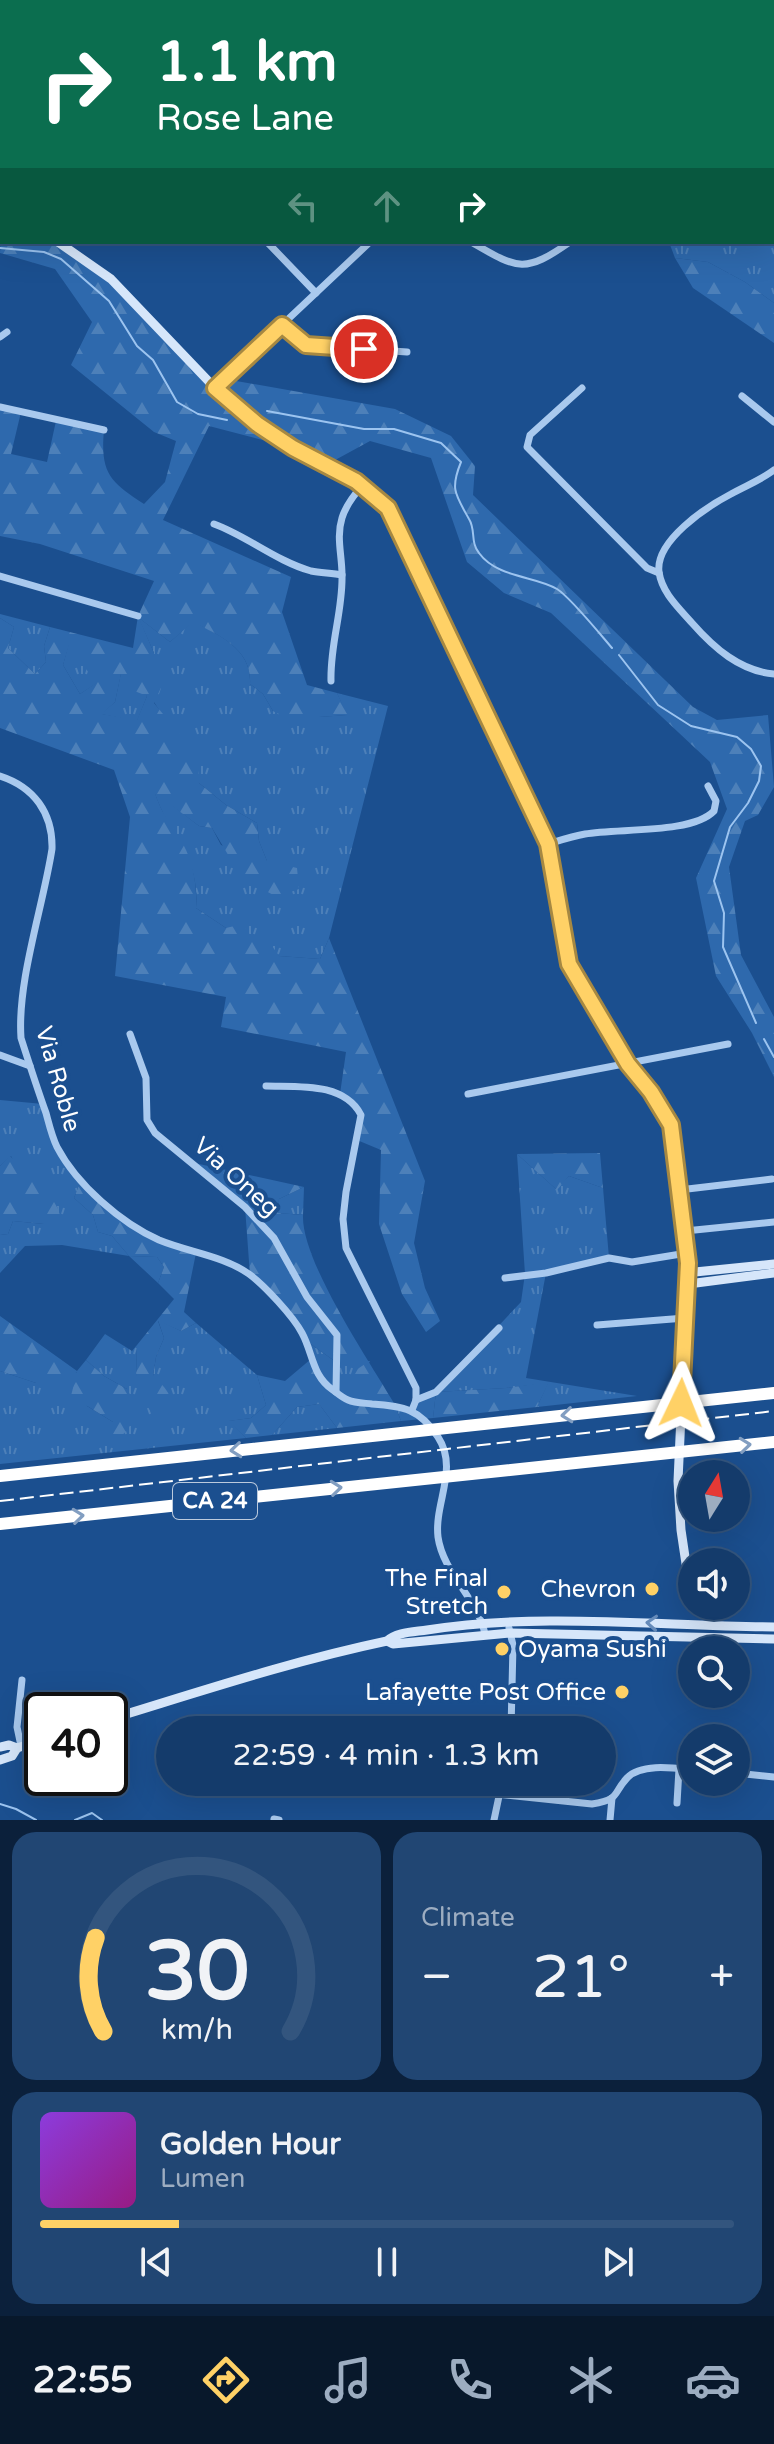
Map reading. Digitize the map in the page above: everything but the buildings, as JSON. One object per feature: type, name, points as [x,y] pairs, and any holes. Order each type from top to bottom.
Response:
[{"type":"highway","name":"CA 24","points":[[0,1476],[774,1393]]},
{"type":"highway","name":"CA 24","points":[[0,1524],[774,1442]]},
{"type":"street","points":[[61,244],[111,279],[215,388],[257,424],[362,486],[388,508],[396,522],[548,844],[569,964],[628,1064],[651,1092],[671,1125],[691,1276],[685,1318],[678,1481],[684,1548]]},
{"type":"street","points":[[269,244],[316,293]]},
{"type":"street","points":[[215,388],[368,244]]},
{"type":"street","points":[[475,244],[518,265],[534,264],[567,244]]},
{"type":"street","points":[[282,325],[306,345],[407,352]]},
{"type":"street","points":[[582,388],[530,435],[527,447],[647,568],[659,573]]},
{"type":"street","points":[[742,396],[774,422]]},
{"type":"street","points":[[0,407],[104,430]]},
{"type":"street","points":[[774,470],[729,495],[676,534],[659,558],[659,573],[672,600],[706,638],[746,668],[774,674]]},
{"type":"street","points":[[331,681],[330,658],[342,575],[341,521],[348,502],[362,486]]},
{"type":"street","points":[[214,524],[282,560],[312,571],[342,575]]},
{"type":"street","points":[[0,576],[138,616]]},
{"type":"street","name":"Via Roble","points":[[0,776],[19,783],[34,796],[48,820],[52,840],[21,1008],[21,1038],[57,1148],[81,1180],[138,1229],[173,1246],[228,1264],[250,1275],[302,1332],[323,1383],[336,1392]]},
{"type":"street","points":[[548,844],[586,834],[649,829],[701,820],[714,811],[716,801],[708,786]]},
{"type":"street","name":"Via Oneg","points":[[130,1034],[146,1078],[147,1120],[155,1133],[245,1207],[274,1238],[307,1297],[337,1335],[336,1392]]},
{"type":"street","points":[[468,1094],[728,1044]]},
{"type":"street","points":[[0,1055],[30,1066]]},
{"type":"street","points":[[266,1086],[309,1088],[340,1094],[355,1104],[361,1115],[344,1205],[346,1248],[416,1388],[412,1410]]},
{"type":"street","points":[[679,1190],[772,1179]]},
{"type":"street","points":[[685,1231],[774,1222]]},
{"type":"street","points":[[505,1278],[546,1273],[609,1258],[632,1262],[687,1253]]},
{"type":"street","points":[[691,1276],[774,1264]]},
{"type":"street","points":[[691,1276],[696,1283],[774,1273]]},
{"type":"street","points":[[597,1325],[685,1318]]},
{"type":"street","points":[[416,1400],[436,1392],[499,1328]]},
{"type":"street","points":[[336,1392],[348,1400],[412,1410],[440,1439],[447,1475],[439,1513],[438,1538],[447,1561],[483,1623],[485,1634]]},
{"type":"street","points":[[128,1713],[324,1654],[387,1641],[392,1636],[483,1623],[579,1619],[774,1627]]},
{"type":"street","points":[[694,1620],[697,1636]]},
{"type":"street","points":[[508,1622],[513,1645],[511,1716]]},
{"type":"street","points":[[387,1641],[393,1644],[511,1633],[678,1637]]},
{"type":"street","points":[[750,1638],[774,1639]]},
{"type":"street","points":[[0,1760],[12,1756],[19,1747],[17,1727],[22,1680]]},
{"type":"street","points":[[0,1747],[24,1745]]},
{"type":"street","points":[[510,1796],[592,1804],[612,1798],[627,1778],[636,1772],[678,1769]]},
{"type":"street","points":[[750,1774],[774,1777]]},
{"type":"street","points":[[677,1803],[678,1786]]},
{"type":"street","points":[[494,1820],[500,1796]]},
{"type":"street","points":[[610,1820],[612,1798]]},
{"type":"green space","points":[[0,244],[61,244],[90,263],[215,388],[225,379],[395,409],[451,436],[475,466],[473,495],[693,707],[717,720],[768,715],[774,787],[758,815],[745,821],[729,867],[741,955],[774,1017],[774,1077],[752,1033],[716,976],[696,878],[727,809],[710,762],[551,613],[504,593],[467,562],[431,458],[370,441],[326,465],[293,448],[209,426],[163,520],[291,577],[282,612],[307,685],[337,693],[348,715],[319,717],[303,726],[273,711],[263,694],[250,684],[246,662],[240,653],[223,639],[193,622],[170,642],[139,618],[154,653],[154,677],[164,681],[154,703],[198,757],[199,783],[226,805],[257,823],[259,841],[267,861],[297,868],[299,889],[277,897],[242,878],[212,828],[199,826],[155,793],[190,859],[196,908],[226,928],[243,924],[254,941],[270,943],[279,956],[320,959],[329,938],[425,1181],[414,1243],[425,1288],[440,1321],[426,1332],[402,1294],[379,1224],[381,1150],[357,1140],[361,1115],[340,1094],[346,1052],[221,1027],[226,997],[115,976],[130,817],[114,770],[0,728],[0,618],[14,627],[8,648],[35,674],[46,662],[44,646],[50,627],[133,648],[138,616],[154,581],[40,544],[0,536],[0,407],[21,412],[11,454],[47,462],[56,421],[104,430],[104,457],[110,475],[144,504],[165,482],[176,441],[154,432],[71,365],[92,322],[55,269],[0,253]],"holes":[[[69,645],[96,683],[80,694],[63,665]],[[121,674],[132,690],[147,696],[137,720],[102,714],[115,702]]]},
{"type":"green space","points":[[670,244],[774,244],[774,303],[745,282],[708,262],[675,258]]},
{"type":"green space","points":[[675,258],[708,262],[745,282],[774,303],[774,343],[693,288]]},
{"type":"green space","points":[[0,614],[50,627],[44,646],[46,662],[35,674],[8,648],[14,627],[0,618]]},
{"type":"green space","points":[[138,617],[170,642],[193,621],[223,638],[240,653],[246,662],[250,684],[263,694],[273,711],[319,717],[347,715],[337,693],[388,706],[329,938],[320,959],[279,956],[196,908],[196,889],[188,859],[154,791],[199,826],[212,828],[221,845],[267,861],[259,841],[257,823],[226,805],[199,783],[154,702],[154,653]]},
{"type":"green space","points":[[69,643],[97,683],[80,694],[63,665]]},
{"type":"green space","points":[[121,673],[147,696],[137,721],[101,714],[115,702]]},
{"type":"green space","points":[[0,1100],[43,1104],[57,1148],[81,1180],[74,1198],[93,1215],[98,1232],[112,1236],[129,1256],[62,1245],[25,1246],[0,1273],[0,1235],[8,1234],[13,1221],[44,1224],[11,1156],[0,1166]]},
{"type":"green space","points":[[600,1153],[603,1188],[569,1176],[557,1190],[517,1154]]},
{"type":"green space","points":[[517,1154],[556,1189],[569,1176],[603,1188],[609,1258],[546,1273],[526,1378],[637,1396],[537,1407],[548,1383],[436,1392],[521,1302],[525,1274]]},
{"type":"green space","points":[[10,1156],[55,1201],[61,1218],[44,1224],[13,1221],[8,1234],[0,1235],[0,1166]]},
{"type":"green space","points":[[190,1162],[304,1187],[279,1199],[278,1213],[303,1215],[305,1235],[325,1284],[395,1405],[401,1421],[337,1428],[319,1404],[297,1407],[272,1435],[246,1438],[228,1421],[251,1418],[266,1405],[257,1375],[285,1381],[311,1359],[323,1383],[348,1399],[353,1372],[368,1362],[336,1362],[305,1340],[302,1332],[250,1275],[245,1207]]},
{"type":"green space","points":[[81,1180],[138,1229],[196,1253],[184,1312],[196,1323],[181,1331],[158,1321],[164,1338],[156,1357],[153,1376],[170,1396],[172,1421],[156,1419],[141,1397],[136,1377],[137,1345],[174,1299],[158,1283],[164,1267],[157,1257],[129,1256],[112,1236],[98,1232],[93,1215],[74,1198]]},
{"type":"green space","points":[[304,1187],[303,1215],[278,1213],[279,1199]]},
{"type":"green space","points":[[129,1256],[157,1257],[164,1267],[158,1283]]},
{"type":"green space","points":[[0,1316],[77,1371],[86,1360],[104,1376],[127,1389],[135,1404],[133,1422],[113,1447],[113,1422],[71,1396],[77,1372],[57,1386],[36,1383],[0,1371]]},
{"type":"green space","points":[[158,1320],[181,1331],[196,1323],[257,1375],[266,1405],[251,1418],[229,1421],[246,1438],[0,1464],[0,1371],[36,1383],[78,1372],[87,1406],[113,1422],[113,1446],[127,1389],[104,1376],[86,1360],[105,1334],[132,1351],[137,1345],[136,1377],[153,1376],[156,1357],[164,1338]]},
{"type":"green space","points":[[305,1340],[336,1362],[370,1361],[348,1400],[323,1383]]},
{"type":"green space","points":[[549,1382],[537,1407],[433,1418],[436,1392]]},
{"type":"green space","points":[[436,1392],[433,1418],[401,1421],[395,1405],[413,1408],[417,1399]]},
{"type":"green space","points":[[319,1404],[337,1428],[272,1435],[297,1407]]},
{"type":"waterway","points":[[0,248],[44,252],[61,259],[109,301],[137,346],[153,360],[177,402],[198,414],[227,420]]},
{"type":"waterway","points":[[267,411],[364,429],[394,429],[441,443],[461,462],[456,491],[471,523],[479,553],[506,572],[563,593],[612,648]]},
{"type":"waterway","points":[[619,655],[658,705],[691,726],[737,737],[751,749],[761,766],[759,781],[748,803],[730,827],[714,881],[724,913],[723,947],[756,1023]]},
{"type":"waterway","points":[[764,1039],[774,1057]]},
{"type":"waterway","points":[[0,1804],[36,1820]]},
{"type":"waterway","points":[[75,1820],[92,1813],[102,1820]]},
{"type":"railway","points":[[0,1501],[774,1411]]},
{"type":"place","name":"Chevron","points":[[652,1589]]},
{"type":"place","name":"The Final Stretch","points":[[504,1592]]},
{"type":"place","name":"Oyama Sushi","points":[[502,1649]]},
{"type":"place","name":"Lafayette Post Office","points":[[622,1692]]},
{"type":"route","points":[[364,349],[306,345],[282,325],[215,388],[257,424],[293,448],[356,481],[388,508],[548,844],[569,964],[628,1064],[651,1092],[671,1125],[688,1263],[681,1403]]}]
